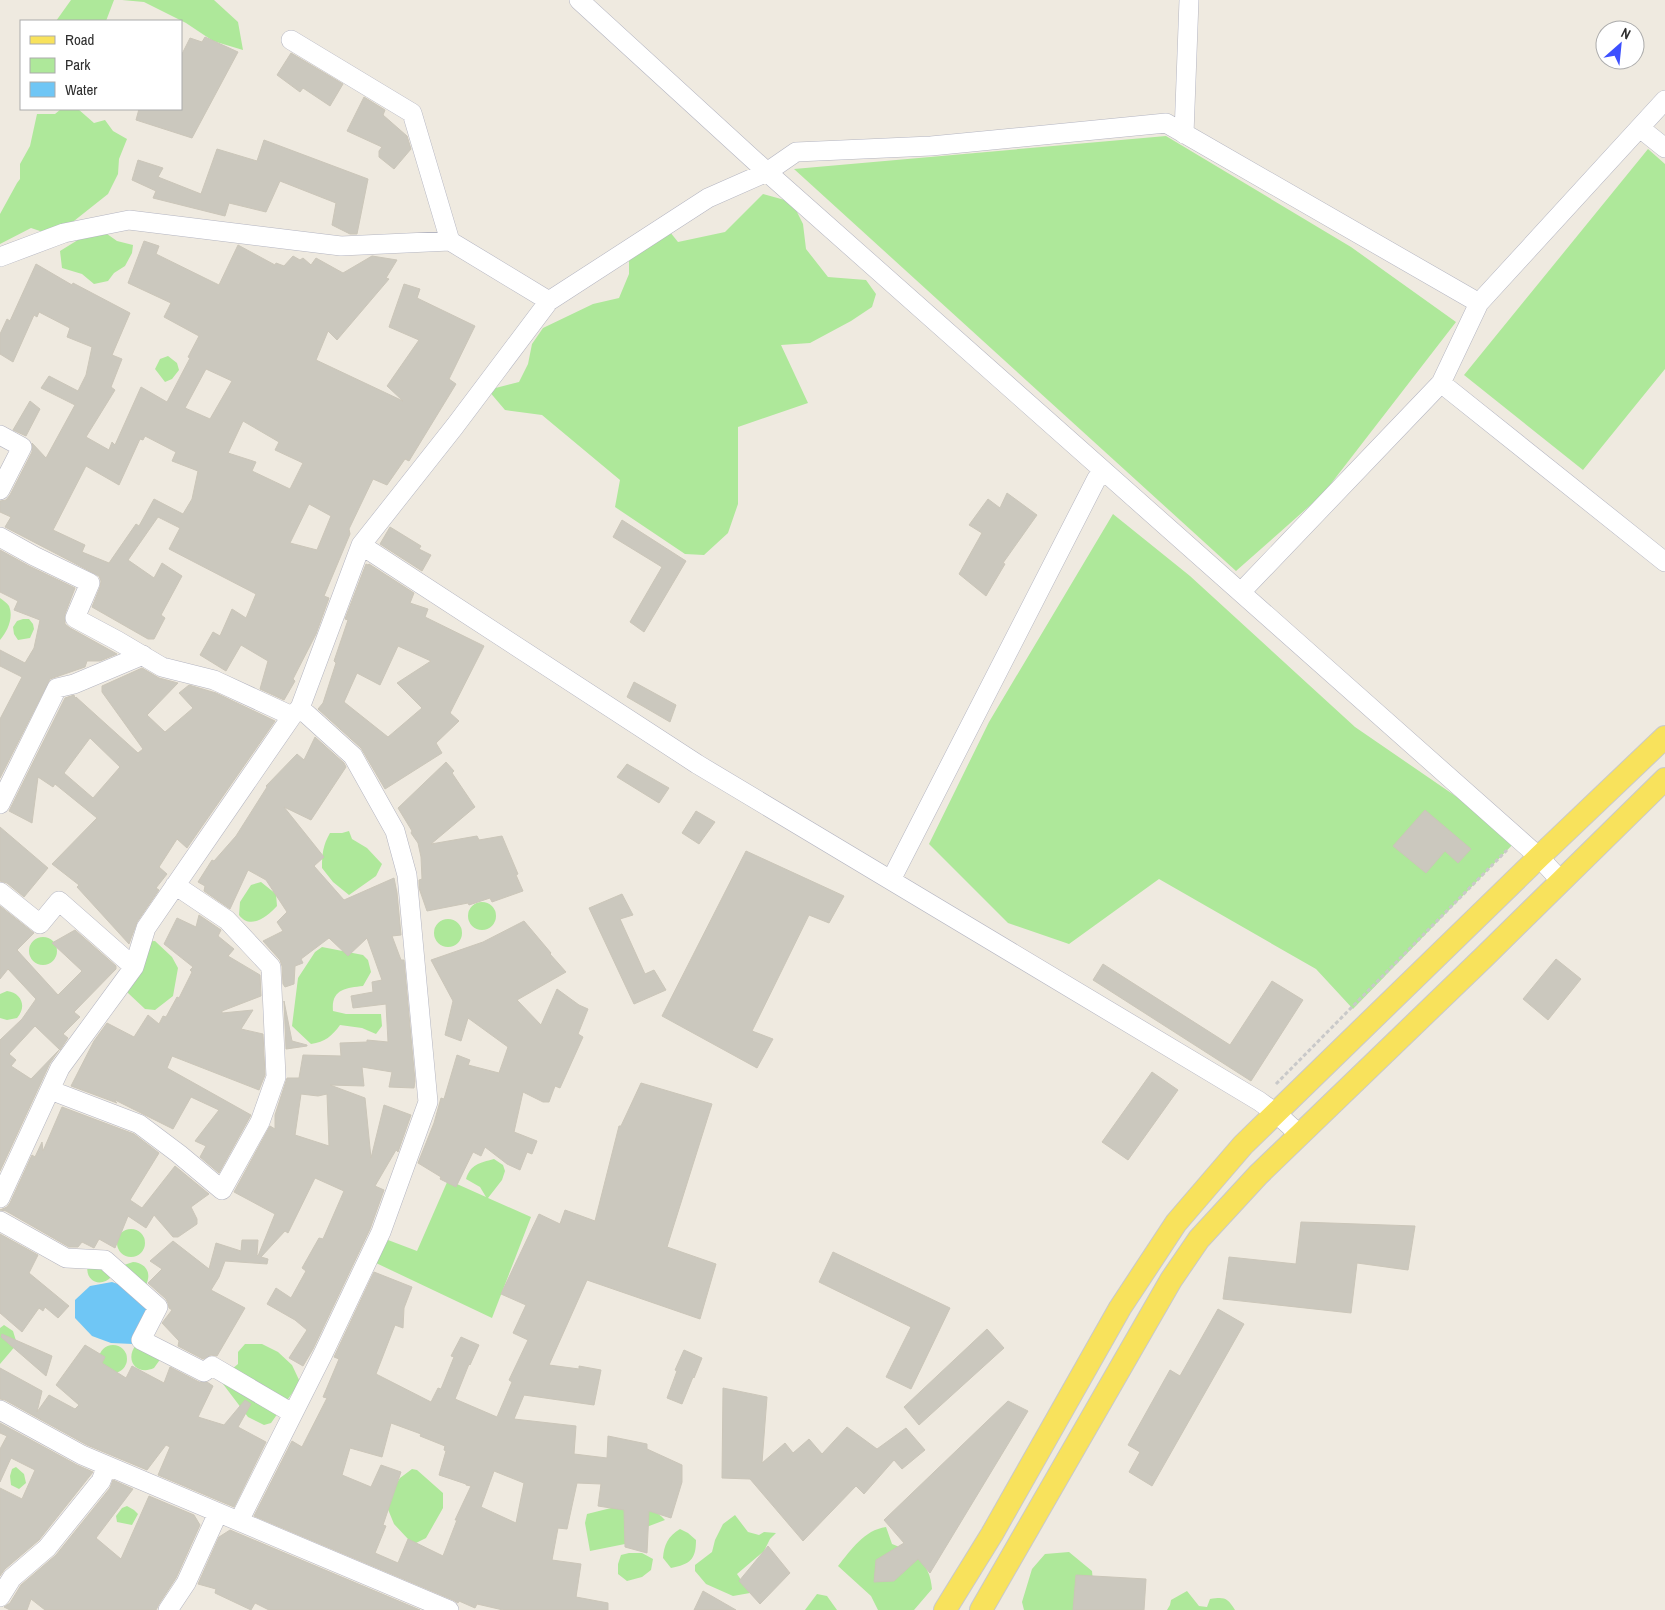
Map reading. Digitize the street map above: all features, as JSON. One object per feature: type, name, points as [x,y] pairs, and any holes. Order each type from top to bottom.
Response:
[{"type":"main road","points":[[945,1610],[992,1534],[1120,1308],[1176,1223],[1243,1145],[1268,1107],[1539,857],[1665,737]]},
{"type":"main road","points":[[981,1610],[1171,1280],[1199,1239],[1258,1175],[1561,881],[1661,789]]},
{"type":"main road","points":[[1176,1223],[1199,1239]]},
{"type":"street","points":[[579,0],[768,172],[1539,857],[1561,881]]},
{"type":"street","points":[[1184,134],[1189,0]]},
{"type":"street","points":[[291,40],[412,113],[450,241]]},
{"type":"street","points":[[1241,592],[1441,383],[1479,303],[1665,100]]},
{"type":"street","points":[[0,1198],[60,1068],[134,967],[146,928],[296,712],[361,546],[549,301],[708,198],[768,172],[796,152],[931,146],[1166,123],[1479,303]]},
{"type":"street","points":[[1640,128],[1665,148]]},
{"type":"street","points":[[0,257],[64,233],[129,220],[340,246],[450,241],[549,301]]},
{"type":"street","points":[[1441,383],[1665,562]]},
{"type":"street","points":[[0,435],[22,447],[0,490]]},
{"type":"street","points":[[891,880],[1097,478]]},
{"type":"street","points":[[0,537],[90,583],[75,618],[162,667],[214,680],[296,712],[353,756],[395,831],[407,874],[428,1102],[381,1232],[239,1522]]},
{"type":"street","points":[[361,546],[697,764],[1268,1107],[1300,1135]]},
{"type":"street","points":[[0,804],[58,688],[74,684],[143,655]]},
{"type":"street","points":[[50,1090],[139,1124],[222,1190],[260,1122],[276,1077],[270,967],[227,920],[175,885]]},
{"type":"street","points":[[0,892],[40,924],[59,901],[134,967]]},
{"type":"street","points":[[0,1221],[66,1258],[106,1260],[158,1307],[141,1340],[204,1372],[212,1366],[292,1413]]},
{"type":"street","points":[[0,1410],[82,1455],[449,1610]]},
{"type":"street","points":[[0,1598],[12,1578],[47,1548],[101,1481],[107,1466]]},
{"type":"street","points":[[168,1610],[186,1583],[218,1513]]},
{"type":"path","points":[[1268,1107],[1518,839]]},
{"type":"green space","points":[[71,0],[114,0],[106,20],[57,20]]},
{"type":"green space","points":[[122,0],[214,0],[238,22],[243,50],[213,41],[182,20],[144,2]]},
{"type":"green space","points":[[60,110],[79,110],[94,123],[105,120],[113,131],[127,139],[119,159],[118,174],[108,194],[55,236],[31,228],[0,244],[0,214],[20,179],[20,164],[30,146],[37,114],[55,114]]},
{"type":"green space","points":[[1166,136],[1351,247],[1456,322],[1323,494],[1236,571],[794,169]]},
{"type":"green space","points":[[1648,149],[1665,164],[1665,369],[1583,470],[1464,375]]},
{"type":"green space","points":[[763,194],[792,202],[803,224],[806,249],[828,277],[866,280],[876,294],[872,307],[851,321],[810,343],[781,345],[808,403],[738,427],[738,504],[728,533],[704,555],[685,554],[615,507],[620,480],[542,415],[505,410],[488,390],[519,382],[528,364],[532,344],[543,328],[593,304],[619,298],[629,274],[629,261],[644,247],[670,232],[678,242],[725,232]]},
{"type":"green space","points":[[100,229],[117,241],[133,245],[132,253],[125,266],[114,273],[108,281],[94,284],[82,274],[62,268],[60,251],[94,230]]},
{"type":"green space","points":[[168,356],[177,363],[179,370],[172,379],[165,382],[155,369],[160,359]]},
{"type":"green space","points":[[1113,514],[1190,576],[1355,727],[1518,839],[1353,1009],[1316,969],[1159,879],[1069,944],[1008,923],[929,844],[989,722]]},
{"type":"green space","points":[[0,598],[9,606],[11,615],[7,629],[0,640]]},
{"type":"green space","points":[[29,619],[34,629],[30,638],[18,640],[14,634],[13,627],[17,621]]},
{"type":"green space","points":[[349,831],[352,839],[367,848],[382,864],[376,876],[349,895],[333,882],[322,868],[322,858],[330,833]]},
{"type":"green space","points":[[261,882],[276,894],[277,906],[263,918],[253,922],[243,919],[239,915],[240,902],[251,885]]},
{"type":"green space","points":[[482,902],[492,906],[496,916],[492,926],[482,930],[472,926],[468,916],[472,906]]},
{"type":"green space","points":[[448,919],[458,923],[462,933],[458,943],[448,947],[438,943],[434,933],[438,923]]},
{"type":"green space","points":[[43,937],[53,941],[57,951],[53,961],[43,965],[33,961],[29,951],[33,941]]},
{"type":"green space","points":[[155,941],[172,957],[178,968],[173,996],[155,1010],[145,1009],[128,993],[121,963],[139,942]]},
{"type":"green space","points":[[322,947],[363,955],[368,960],[371,972],[363,986],[346,989],[337,994],[334,998],[333,1011],[346,1014],[381,1014],[382,1026],[376,1034],[362,1028],[340,1025],[328,1038],[311,1044],[292,1026],[298,978],[315,952]]},
{"type":"green space","points":[[7,991],[12,992],[19,998],[22,1009],[17,1018],[7,1020],[0,1018],[0,994]]},
{"type":"green space","points":[[494,1159],[503,1165],[505,1171],[502,1180],[488,1198],[531,1217],[492,1318],[376,1263],[388,1240],[417,1251],[448,1180],[486,1197],[480,1187],[466,1179],[473,1167]]},
{"type":"green space","points":[[131,1229],[141,1233],[145,1243],[141,1253],[131,1257],[121,1253],[117,1243],[121,1233]]},
{"type":"green space","points":[[91,1257],[112,1276],[102,1282],[92,1280],[87,1271]]},
{"type":"green space","points":[[133,1262],[141,1264],[147,1269],[148,1281],[146,1285],[124,1265]]},
{"type":"green space","points":[[4,1325],[13,1331],[17,1344],[0,1364],[0,1328]]},
{"type":"green space","points":[[245,1344],[262,1344],[278,1352],[292,1365],[300,1382],[271,1423],[264,1425],[248,1417],[223,1384],[225,1375],[238,1364],[238,1352]]},
{"type":"green space","points":[[113,1345],[123,1349],[127,1359],[123,1369],[113,1373],[103,1369],[99,1359],[103,1349]]},
{"type":"green space","points":[[136,1345],[160,1356],[154,1368],[142,1370],[134,1365],[131,1356]]},
{"type":"green space","points":[[16,1467],[24,1474],[26,1483],[19,1489],[11,1485],[10,1476],[12,1469]]},
{"type":"green space","points":[[412,1469],[417,1470],[443,1493],[443,1508],[426,1538],[406,1548],[408,1539],[394,1524],[385,1502],[400,1478]]},
{"type":"green space","points":[[127,1506],[138,1514],[132,1525],[117,1522],[116,1516],[122,1508]]},
{"type":"green space","points":[[611,1508],[647,1509],[660,1515],[665,1520],[636,1531],[625,1544],[590,1551],[585,1523],[587,1514]]},
{"type":"green space","points":[[735,1515],[748,1532],[759,1535],[764,1532],[776,1533],[770,1539],[764,1551],[737,1574],[750,1593],[733,1596],[706,1584],[695,1571],[695,1565],[712,1552],[715,1540],[723,1524]]},
{"type":"green space","points":[[886,1527],[892,1544],[920,1560],[931,1580],[932,1589],[914,1610],[878,1610],[871,1596],[838,1566],[853,1547],[865,1536]]},
{"type":"green space","points":[[680,1529],[696,1540],[695,1552],[687,1563],[671,1568],[663,1558],[664,1549],[667,1541]]},
{"type":"green space","points":[[1069,1552],[1092,1571],[1093,1582],[1076,1610],[1024,1610],[1022,1602],[1032,1569],[1045,1554]]},
{"type":"green space","points":[[642,1553],[653,1559],[651,1570],[642,1577],[627,1581],[618,1574],[618,1564],[621,1555]]},
{"type":"green space","points":[[1187,1591],[1199,1606],[1207,1607],[1210,1599],[1222,1598],[1227,1600],[1235,1610],[1167,1610],[1171,1600]]},
{"type":"green space","points":[[817,1594],[827,1596],[837,1610],[805,1610]]},
{"type":"water","points":[[112,1282],[130,1288],[153,1317],[133,1344],[111,1343],[92,1336],[75,1318],[75,1300],[90,1286]]},
{"type":"building","points":[[205,37],[238,52],[192,138],[136,120],[139,110],[182,110],[182,54],[190,38],[202,42]]},
{"type":"building","points":[[291,53],[343,84],[330,106],[303,88],[300,92],[277,75]]},
{"type":"building","points":[[364,97],[385,110],[383,115],[407,136],[411,149],[394,169],[379,157],[379,151],[382,147],[347,131]]},
{"type":"building","points":[[264,140],[368,179],[357,234],[350,234],[332,225],[336,203],[280,181],[266,212],[229,203],[225,216],[153,198],[156,191],[132,180],[138,160],[163,168],[158,177],[201,194],[217,149],[257,161]]},
{"type":"building","points":[[144,241],[159,246],[156,254],[219,285],[238,245],[275,265],[276,263],[284,266],[293,256],[300,260],[303,258],[311,265],[316,258],[343,273],[372,256],[397,260],[386,278],[389,279],[337,340],[328,331],[316,360],[403,401],[387,386],[419,340],[389,327],[404,284],[420,289],[417,298],[475,326],[449,379],[456,384],[409,461],[405,459],[387,485],[373,479],[349,529],[350,534],[324,596],[329,598],[316,634],[293,679],[295,681],[284,700],[260,689],[268,661],[241,645],[226,671],[200,655],[213,632],[220,636],[232,609],[246,618],[256,594],[169,549],[180,528],[158,517],[128,560],[154,578],[162,563],[182,576],[161,615],[165,618],[154,639],[148,639],[92,607],[100,587],[101,581],[99,576],[5,527],[11,517],[0,512],[0,501],[6,500],[10,495],[32,452],[32,443],[46,458],[75,405],[41,388],[49,376],[78,391],[86,375],[92,347],[67,337],[70,328],[39,312],[37,317],[34,315],[13,362],[0,354],[0,334],[7,319],[10,321],[36,264],[72,285],[73,283],[130,313],[112,355],[122,359],[111,387],[115,390],[86,437],[109,450],[112,442],[115,445],[141,387],[167,402],[199,336],[164,317],[171,303],[128,283]],"holes":[[[206,369],[232,381],[210,419],[185,408]],[[243,421],[279,442],[275,450],[303,463],[290,489],[252,471],[256,462],[228,453]],[[145,436],[176,452],[172,461],[198,471],[192,499],[183,514],[154,499],[139,526],[136,524],[109,563],[82,552],[85,545],[53,530],[86,466],[119,485],[140,439],[143,440]],[[309,504],[331,516],[317,550],[290,543]]]},
{"type":"building","points":[[30,401],[40,409],[26,436],[13,430]]},
{"type":"building","points":[[1007,493],[1037,515],[1003,563],[1005,564],[986,596],[959,574],[982,533],[969,525],[988,499],[1000,508]]},
{"type":"building","points":[[622,520],[686,561],[644,632],[630,622],[662,567],[613,537]]},
{"type":"building","points":[[390,527],[421,546],[419,549],[431,555],[422,571],[380,544]]},
{"type":"building","points":[[0,550],[75,588],[65,614],[65,624],[117,654],[100,661],[87,661],[85,667],[50,679],[0,778],[0,719],[22,677],[0,666],[0,650],[25,663],[34,648],[40,620],[14,610],[18,601],[0,592]]},
{"type":"building","points":[[366,564],[369,564],[414,593],[410,603],[428,609],[425,617],[484,646],[450,713],[459,721],[436,743],[442,753],[385,789],[361,748],[318,709],[323,703],[336,663],[334,661],[348,620],[345,619]],"holes":[[[398,646],[431,661],[397,683],[422,708],[388,737],[344,702],[357,673],[380,685]]]},
{"type":"building","points":[[142,668],[159,678],[178,683],[147,715],[165,732],[193,708],[179,693],[189,685],[216,693],[275,721],[187,848],[177,839],[159,867],[167,874],[156,888],[159,890],[137,922],[129,944],[77,887],[79,885],[52,864],[97,818],[55,784],[53,787],[38,777],[32,823],[9,811],[65,698],[74,695],[75,698],[138,753],[143,749],[102,692],[102,686]],"holes":[[[90,738],[120,767],[93,798],[64,773]]]},
{"type":"building","points":[[634,682],[676,705],[670,722],[627,697]]},
{"type":"building","points":[[315,737],[346,767],[311,820],[284,807],[324,857],[314,866],[344,900],[394,878],[401,935],[392,936],[401,960],[404,960],[415,1081],[414,1088],[389,1087],[392,1072],[362,1067],[364,1086],[330,1085],[365,1098],[371,1158],[384,1105],[411,1115],[398,1152],[396,1150],[375,1186],[384,1190],[370,1229],[313,1349],[303,1366],[289,1358],[307,1330],[295,1320],[267,1304],[276,1288],[291,1298],[306,1271],[302,1268],[319,1238],[323,1239],[344,1191],[315,1178],[288,1233],[285,1231],[261,1257],[268,1259],[267,1264],[225,1261],[219,1277],[211,1290],[245,1308],[217,1356],[211,1355],[203,1359],[178,1346],[179,1341],[162,1323],[172,1310],[169,1308],[166,1299],[148,1283],[162,1269],[150,1261],[173,1241],[209,1269],[216,1243],[241,1251],[242,1240],[258,1240],[258,1256],[275,1214],[234,1192],[270,1126],[275,1129],[275,1115],[287,1078],[299,1078],[303,1055],[341,1056],[340,1043],[367,1042],[367,1040],[388,1042],[386,1004],[353,1008],[351,996],[373,992],[372,982],[382,980],[367,938],[348,956],[329,938],[301,959],[303,963],[295,966],[294,984],[285,987],[280,960],[263,941],[283,931],[277,922],[287,912],[266,880],[248,870],[230,909],[204,891],[205,886],[198,882],[212,860],[214,861],[236,836],[266,786],[297,754],[304,760]],"holes":[[[301,1094],[318,1096],[327,1094],[329,1146],[295,1135]]]},
{"type":"building","points":[[446,762],[454,771],[452,773],[475,807],[431,844],[477,836],[479,840],[502,836],[523,891],[492,902],[490,898],[469,905],[468,903],[427,911],[419,888],[419,880],[422,879],[418,843],[398,808]]},
{"type":"building","points":[[627,764],[669,788],[659,803],[617,777]]},
{"type":"building","points":[[1425,810],[1471,849],[1458,863],[1445,851],[1426,873],[1393,846]]},
{"type":"building","points":[[696,811],[715,822],[699,844],[682,833]]},
{"type":"building","points":[[0,827],[48,868],[24,897],[7,883],[0,881]]},
{"type":"building","points":[[746,851],[844,896],[829,923],[809,915],[752,1031],[773,1039],[757,1068],[662,1016]]},
{"type":"building","points":[[622,894],[633,915],[620,919],[645,974],[654,970],[666,990],[634,1004],[589,908]]},
{"type":"building","points":[[0,906],[34,933],[17,950],[58,995],[82,971],[52,943],[75,930],[116,966],[116,969],[74,1012],[80,1017],[63,1034],[68,1038],[60,1050],[35,1026],[9,1054],[16,1060],[11,1066],[31,1079],[59,1050],[50,1063],[0,1171],[0,1040],[22,1019],[36,999],[8,969],[0,979]]},
{"type":"building","points":[[199,915],[221,930],[218,936],[234,949],[228,956],[260,975],[261,996],[222,1011],[222,1013],[253,1010],[241,1029],[263,1034],[265,1075],[259,1090],[172,1056],[167,1068],[251,1115],[219,1173],[200,1157],[206,1146],[195,1141],[219,1110],[191,1097],[173,1129],[115,1100],[117,1103],[71,1086],[94,1041],[107,1023],[134,1037],[148,1015],[159,1024],[163,1016],[166,1017],[177,997],[179,998],[193,967],[164,944],[177,918],[196,927]]},
{"type":"building","points":[[524,921],[566,972],[517,1000],[541,1025],[557,989],[579,1005],[588,1009],[578,1034],[583,1037],[560,1088],[555,1086],[549,1102],[543,1102],[523,1092],[514,1132],[537,1141],[532,1154],[527,1152],[520,1170],[507,1164],[485,1147],[481,1156],[473,1152],[456,1187],[440,1179],[441,1177],[418,1163],[434,1123],[441,1098],[444,1099],[457,1055],[470,1060],[468,1065],[499,1073],[508,1047],[468,1018],[461,1041],[445,1035],[453,1001],[431,960],[483,942]]},
{"type":"building","points":[[1556,959],[1581,979],[1548,1020],[1523,999]]},
{"type":"building","points":[[1103,964],[1230,1045],[1272,981],[1303,1000],[1251,1081],[1093,980]]},
{"type":"building","points":[[284,1001],[292,1041],[307,1046],[286,1049]]},
{"type":"building","points":[[1152,1072],[1178,1090],[1128,1160],[1102,1142]]},
{"type":"building","points":[[641,1083],[712,1104],[667,1247],[716,1264],[700,1319],[587,1280],[549,1365],[579,1369],[579,1366],[601,1370],[594,1405],[524,1395],[514,1419],[576,1426],[574,1454],[607,1458],[608,1436],[647,1444],[647,1449],[682,1465],[682,1482],[671,1518],[649,1511],[647,1553],[625,1547],[624,1510],[598,1506],[601,1484],[577,1483],[567,1529],[558,1528],[552,1560],[581,1564],[576,1597],[608,1603],[608,1610],[503,1610],[477,1604],[475,1608],[459,1601],[458,1603],[254,1516],[292,1441],[302,1447],[327,1398],[323,1397],[339,1359],[334,1357],[374,1272],[412,1287],[404,1308],[403,1328],[395,1325],[376,1374],[431,1402],[438,1388],[441,1389],[454,1357],[451,1356],[461,1337],[479,1345],[455,1399],[497,1417],[512,1382],[509,1380],[528,1340],[513,1333],[526,1305],[501,1294],[539,1214],[560,1224],[565,1210],[595,1221],[619,1126],[621,1126]],"holes":[[[391,1423],[421,1434],[420,1436],[445,1446],[444,1450],[446,1451],[439,1475],[471,1486],[455,1520],[457,1520],[443,1556],[408,1539],[398,1563],[375,1553],[386,1526],[383,1525],[401,1472],[381,1465],[371,1487],[342,1475],[350,1448],[382,1457]],[[494,1471],[524,1483],[516,1523],[481,1507]]]},
{"type":"building","points":[[62,1107],[134,1134],[159,1153],[130,1200],[142,1208],[175,1166],[209,1194],[191,1207],[197,1219],[197,1224],[178,1237],[173,1237],[154,1215],[146,1228],[128,1216],[115,1248],[99,1239],[94,1248],[82,1242],[78,1247],[69,1247],[6,1211],[0,1210],[7,1207],[10,1203],[32,1155],[35,1157],[42,1142],[43,1151]]},
{"type":"building","points":[[1301,1222],[1415,1226],[1408,1270],[1357,1263],[1351,1313],[1223,1299],[1229,1257],[1296,1264]]},
{"type":"building","points":[[0,1234],[38,1255],[29,1273],[69,1306],[58,1318],[45,1307],[43,1311],[39,1308],[22,1332],[0,1313]]},
{"type":"building","points":[[833,1252],[950,1308],[911,1389],[886,1377],[911,1327],[819,1282]]},
{"type":"building","points":[[1218,1309],[1244,1324],[1152,1486],[1129,1472],[1140,1452],[1128,1445],[1170,1370],[1180,1376]]},
{"type":"building","points":[[987,1329],[1004,1348],[919,1425],[904,1407]]},
{"type":"building","points":[[2,1334],[52,1356],[46,1376],[1,1337]]},
{"type":"building","points":[[85,1345],[105,1357],[102,1363],[126,1378],[132,1366],[164,1383],[170,1367],[199,1382],[207,1382],[213,1386],[198,1417],[224,1425],[245,1400],[251,1404],[238,1427],[266,1442],[234,1507],[158,1475],[170,1447],[166,1445],[147,1470],[87,1445],[0,1399],[0,1368],[42,1391],[37,1412],[49,1395],[75,1409],[79,1405],[56,1385]]},
{"type":"building","points":[[684,1350],[702,1358],[682,1404],[667,1398],[677,1371],[675,1370]]},
{"type":"building","points":[[723,1388],[767,1397],[762,1463],[785,1443],[793,1453],[809,1439],[822,1454],[847,1427],[877,1449],[906,1428],[925,1450],[902,1469],[894,1460],[864,1494],[856,1486],[803,1541],[750,1479],[722,1478]]},
{"type":"building","points":[[1008,1401],[1028,1411],[930,1573],[918,1559],[894,1581],[874,1582],[876,1560],[904,1543],[884,1520]]},
{"type":"building","points":[[0,1423],[93,1472],[39,1540],[5,1569],[0,1576],[0,1488],[22,1499],[35,1470],[11,1458],[0,1482],[0,1449],[7,1436],[0,1433]]},
{"type":"building","points":[[113,1480],[133,1489],[96,1538],[121,1559],[149,1496],[194,1515],[200,1525],[176,1578],[156,1610],[45,1610],[31,1599],[27,1610],[10,1610],[4,1607],[10,1603],[21,1585],[56,1555],[110,1488]]},
{"type":"building","points":[[230,1530],[420,1610],[269,1610],[255,1603],[251,1610],[215,1593],[216,1589],[198,1584],[219,1537]]},
{"type":"building","points":[[768,1546],[790,1573],[760,1604],[739,1581]]},
{"type":"building","points":[[1076,1575],[1146,1579],[1144,1610],[1073,1610]]},
{"type":"building","points":[[703,1591],[736,1610],[694,1610]]}]
